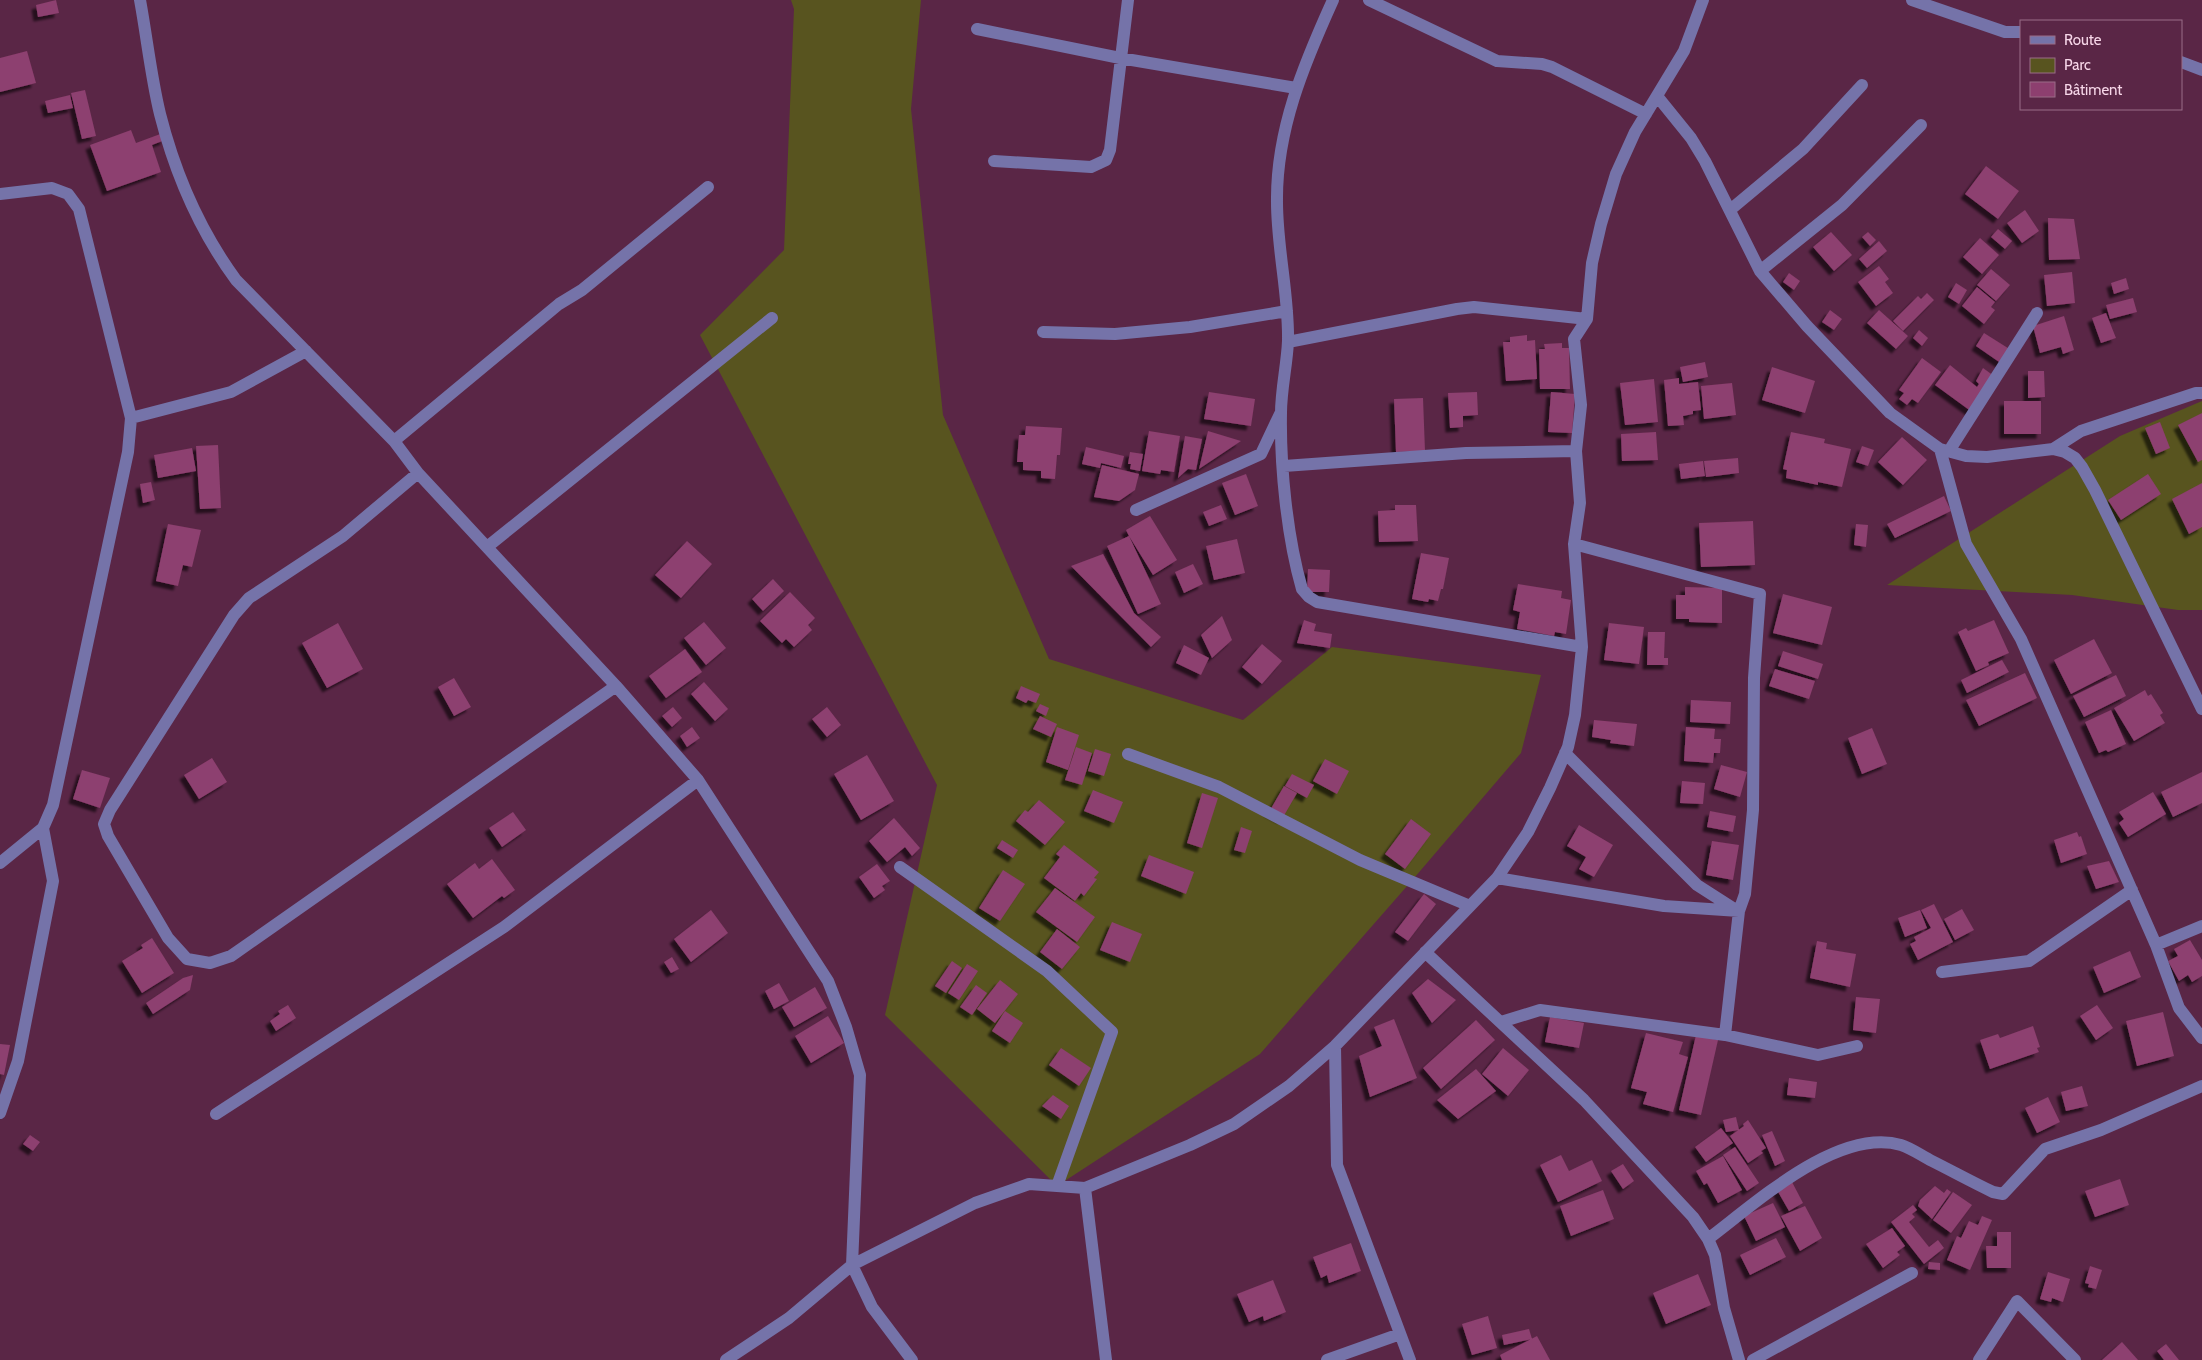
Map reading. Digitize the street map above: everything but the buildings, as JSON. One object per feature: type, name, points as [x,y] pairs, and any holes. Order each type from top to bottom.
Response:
[{"type":"street","points":[[140,0],[160,113],[186,193],[219,257],[236,280],[394,442],[418,473],[616,686],[698,780],[828,982],[846,1027],[860,1076],[852,1265],[872,1307],[912,1360]]},
{"type":"street","points":[[994,160],[1091,168],[1106,160],[1110,150],[1128,0]]},
{"type":"street","points":[[1333,0],[1307,56],[1296,88],[1282,141],[1276,201],[1287,311],[1288,342],[1281,412],[1284,466],[1290,523],[1302,588],[1309,597],[1317,602],[1582,646]]},
{"type":"street","points":[[1369,0],[1497,61],[1542,64],[1552,67],[1646,114]]},
{"type":"street","points":[[726,1360],[789,1318],[852,1265],[975,1204],[1029,1184],[1085,1188],[1190,1145],[1234,1124],[1289,1086],[1335,1046],[1497,878],[1528,832],[1565,754],[1575,716],[1582,646],[1574,544],[1580,503],[1576,450],[1581,404],[1574,339],[1587,319],[1592,263],[1601,224],[1616,174],[1634,132],[1684,51],[1704,0]]},
{"type":"street","points":[[1912,0],[1998,30],[2020,32]]},
{"type":"street","points":[[977,29],[1120,58],[1296,88]]},
{"type":"street","points":[[2182,62],[2202,70]]},
{"type":"street","points":[[1730,210],[1803,149],[1862,85]]},
{"type":"street","points":[[1657,96],[1690,138],[1705,161],[1760,271],[1807,326],[1890,413],[1944,450],[1977,457],[2053,449],[2080,431],[2196,392],[2202,393]]},
{"type":"street","points":[[1760,271],[1842,205],[1921,125]]},
{"type":"street","points":[[394,442],[559,304],[582,290],[708,187]]},
{"type":"street","points":[[0,194],[52,188],[68,194],[79,209],[131,418],[128,452],[53,805],[43,828],[0,863]]},
{"type":"street","points":[[1288,342],[1465,308],[1587,319]]},
{"type":"street","points":[[1043,332],[1115,334],[1190,327],[1287,311]]},
{"type":"street","points":[[2037,313],[1944,450],[1966,544],[2021,639],[2156,944],[2179,1008],[2202,1038]]},
{"type":"street","points":[[487,547],[772,318]]},
{"type":"street","points":[[131,418],[232,392],[306,351]]},
{"type":"street","points":[[1136,510],[1261,454],[1281,412]]},
{"type":"street","points":[[2053,449],[2075,458],[2082,467],[2202,709]]},
{"type":"street","points":[[1284,466],[1466,453],[1576,450]]},
{"type":"street","points":[[418,473],[344,536],[249,598],[234,615],[110,810],[104,824],[108,836],[168,938],[187,959],[210,963],[231,956],[616,686]]},
{"type":"street","points":[[1574,544],[1760,594],[1754,678],[1753,810],[1745,894],[1738,911],[1725,1035]]},
{"type":"street","points":[[1128,754],[1219,787],[1360,860],[1470,906]]},
{"type":"street","points":[[1565,754],[1697,884],[1738,911]]},
{"type":"street","points":[[216,1114],[504,927],[698,780]]},
{"type":"street","points":[[0,1113],[18,1061],[53,880],[43,828]]},
{"type":"street","points":[[900,867],[1047,970],[1112,1032],[1056,1186]]},
{"type":"street","points":[[1497,878],[1664,906],[1738,911]]},
{"type":"street","points":[[1942,972],[2029,961],[2132,890]]},
{"type":"street","points":[[2156,944],[2202,926]]},
{"type":"street","points":[[1425,952],[1584,1100],[1693,1217],[1708,1239],[1719,1271],[1724,1308],[1739,1360]]},
{"type":"street","points":[[1501,1022],[1540,1010],[1725,1035],[1818,1055],[1857,1046]]},
{"type":"street","points":[[1335,1046],[1337,1165],[1410,1360]]},
{"type":"street","points":[[1708,1239],[1792,1176],[1842,1149],[1869,1142],[1885,1142],[1903,1146],[1993,1192],[2003,1194],[2045,1149],[2101,1130],[2202,1086]]},
{"type":"street","points":[[1085,1188],[1106,1360]]},
{"type":"street","points":[[1753,1360],[1912,1273]]},
{"type":"street","points":[[1979,1360],[2018,1301],[2075,1360]]},
{"type":"street","points":[[1327,1360],[1400,1334]]},
{"type":"green space","points":[[791,0],[921,0],[911,109],[943,415],[1049,659],[1243,720],[1332,647],[1541,675],[1521,753],[1260,1054],[1057,1186],[885,1015],[937,785],[700,335],[784,250],[794,9]]},
{"type":"green space","points":[[2202,401],[2202,610],[2178,610],[2072,595],[1887,585],[2120,436]]}]
